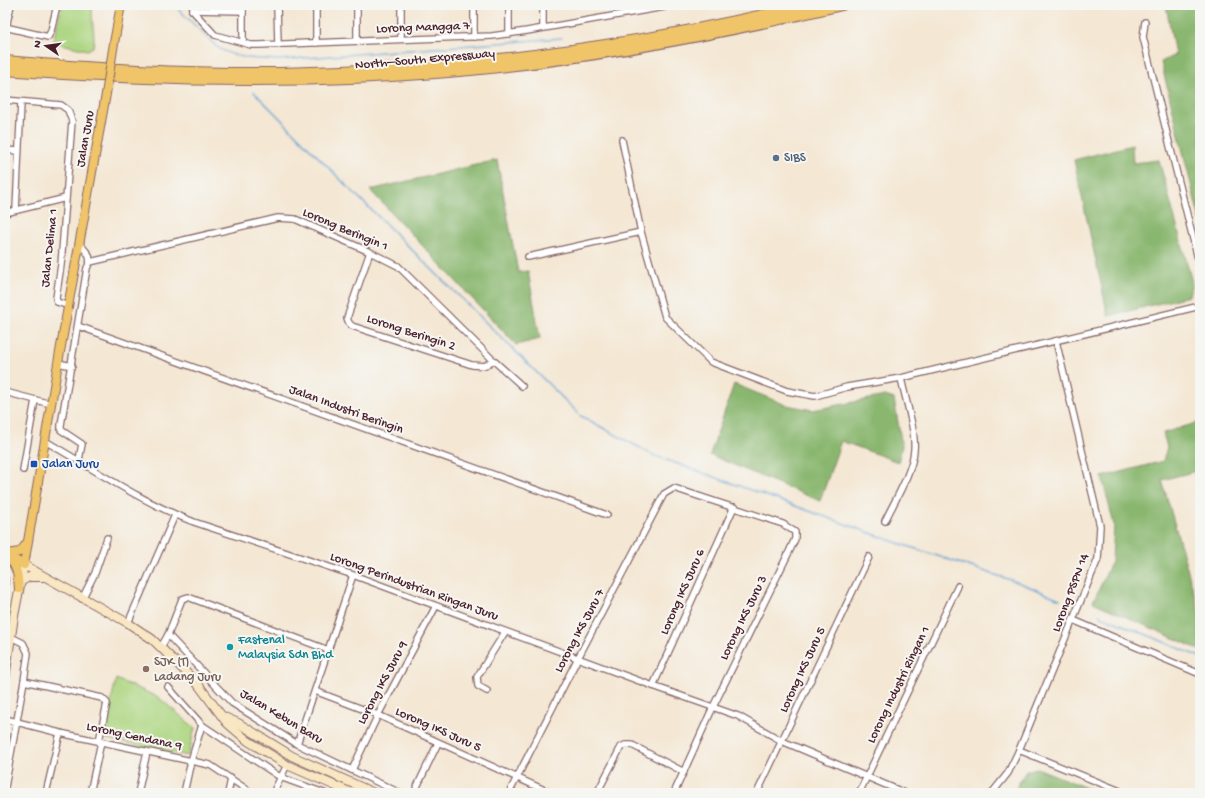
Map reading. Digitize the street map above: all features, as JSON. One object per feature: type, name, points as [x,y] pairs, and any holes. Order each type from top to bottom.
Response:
[{"type":"highway","name":"North–South Expressway","points":[[5,61],[116,69],[208,72],[283,73],[403,67],[514,57],[585,48],[695,29],[806,5]]},
{"type":"highway","name":"North–South Expressway","points":[[5,70],[120,78],[210,80],[319,80],[422,74],[535,63],[625,50],[739,28],[842,5]]},
{"type":"main road","name":"Jalan Juru","points":[[24,565],[106,94],[120,5]]},
{"type":"main road","points":[[5,554],[20,552],[29,541]]},
{"type":"main road","points":[[5,554],[24,565]]},
{"type":"main road","points":[[5,554],[14,564],[20,586]]},
{"type":"street","points":[[11,5],[6,27],[48,37],[51,31],[57,5]]},
{"type":"street","points":[[277,5],[278,45]]},
{"type":"street","points":[[316,5],[316,43]]},
{"type":"street","points":[[357,5],[357,41]]},
{"type":"street","points":[[401,5],[401,39]]},
{"type":"street","points":[[474,5],[474,37]]},
{"type":"street","points":[[509,5],[509,34]]},
{"type":"street","points":[[543,5],[543,28]]},
{"type":"street","points":[[243,8],[243,42]]},
{"type":"street","name":"Lorong Mangga 7","points":[[243,8],[192,10],[215,35],[259,45],[278,45],[474,37],[509,34],[664,8]]},
{"type":"street","points":[[1145,22],[1143,37],[1200,267]]},
{"type":"street","points":[[5,100],[60,105],[68,110],[72,121],[66,198]]},
{"type":"street","points":[[16,210],[21,102]]},
{"type":"street","points":[[622,140],[641,232],[665,316],[711,362],[787,391],[815,396],[847,387],[901,378],[1200,306]]},
{"type":"street","points":[[5,150],[18,151]]},
{"type":"street","name":"Jalan Delima 1","points":[[5,213],[66,198],[61,265],[56,300],[58,303],[69,306]]},
{"type":"street","name":"Lorong Beringin 1","points":[[90,262],[278,218],[295,220],[370,252],[398,266],[493,360],[522,386]]},
{"type":"street","points":[[528,257],[641,232]]},
{"type":"street","points":[[79,460],[82,444],[61,430],[87,268],[90,262],[89,254],[80,244]]},
{"type":"street","name":"Lorong Beringin 2","points":[[370,252],[347,318],[352,326],[472,364],[485,366],[493,360]]},
{"type":"street","name":"Jalan Industri Beringin","points":[[78,326],[607,515]]},
{"type":"street","name":"Lorong PSPN 14","points":[[992,793],[1008,773],[1019,750],[1098,559],[1100,526],[1056,341]]},
{"type":"street","points":[[58,363],[72,366]]},
{"type":"street","points":[[885,521],[910,468],[914,450],[913,434],[901,378]]},
{"type":"street","points":[[5,392],[51,404]]},
{"type":"street","points":[[23,470],[35,400]]},
{"type":"street","name":"Lorong Perindustrian Ringan Juru","points":[[45,440],[134,494],[175,515],[353,575],[505,632],[738,716],[782,741],[905,793]]},
{"type":"street","name":"Lorong IKS Juru 7","points":[[509,793],[664,494],[670,489],[678,488],[734,507]]},
{"type":"street","name":"Lorong IKS Juru 3","points":[[674,793],[713,708],[795,538],[795,532],[783,524],[734,507]]},
{"type":"street","name":"Lorong IKS Juru 6","points":[[653,686],[734,507]]},
{"type":"street","points":[[128,623],[175,515]]},
{"type":"street","points":[[82,599],[95,573],[107,538]]},
{"type":"street","name":"Lorong IKS Juru 5","points":[[757,793],[869,557]]},
{"type":"street","name":"Jalan Kebun Baru","points":[[24,565],[147,635],[161,647],[197,684],[227,723],[248,741],[287,765],[352,793]]},
{"type":"street","name":"Jalan Juru","points":[[5,678],[24,565]]},
{"type":"street","points":[[297,744],[353,575]]},
{"type":"street","points":[[20,586],[29,577],[44,577]]},
{"type":"street","name":"Lorong Industri Ringan 1","points":[[859,793],[958,586]]},
{"type":"street","points":[[161,647],[168,634],[182,599],[188,597],[328,650]]},
{"type":"street","name":"Lorong IKS Juru 9","points":[[352,770],[378,715],[436,606]]},
{"type":"street","points":[[1073,620],[1200,674]]},
{"type":"street","points":[[487,691],[478,686],[477,677],[505,632]]},
{"type":"street","name":"Jalan Kebun Baru","points":[[168,634],[232,703],[297,744],[400,793]]},
{"type":"street","points":[[5,787],[28,653],[23,643],[11,638]]},
{"type":"street","points":[[24,681],[102,698],[107,703],[90,793]]},
{"type":"street","points":[[168,687],[202,725],[280,777],[324,793]]},
{"type":"street","name":"Lorong IKS Juru 5","points":[[315,691],[378,715],[551,793]]},
{"type":"street","name":"Jalan Kebun Baru","points":[[221,715],[238,723],[292,756],[365,791],[374,793]]},
{"type":"street","name":"Lorong Cendana 9","points":[[5,719],[210,765],[252,793]]},
{"type":"street","points":[[184,793],[191,761],[202,725]]},
{"type":"street","points":[[46,793],[60,732]]},
{"type":"street","points":[[414,793],[438,743]]},
{"type":"street","points":[[597,793],[621,747],[625,745],[632,745],[684,772]]},
{"type":"street","points":[[1019,750],[1125,793]]},
{"type":"street","points":[[138,793],[147,752]]},
{"type":"street","points":[[273,793],[287,765]]},
{"type":"street","points":[[228,793],[231,779]]},
{"type":"green space","points":[[62,5],[93,5],[93,47],[87,50],[53,42]]},
{"type":"green space","points":[[1166,5],[1200,5],[1200,221],[1161,62],[1175,55]]},
{"type":"green space","points":[[1132,145],[1133,163],[1159,160],[1192,282],[1189,296],[1108,316],[1074,160]]},
{"type":"green space","points":[[497,160],[518,272],[528,271],[540,339],[516,345],[370,190]]},
{"type":"green space","points":[[734,384],[786,405],[813,410],[885,396],[894,399],[902,446],[898,462],[841,441],[820,501],[710,455]]},
{"type":"green space","points":[[1200,422],[1200,470],[1162,480],[1200,614],[1200,650],[1093,602],[1112,561],[1114,525],[1102,477],[1163,461],[1167,447],[1163,433]]},
{"type":"green space","points":[[116,679],[158,697],[195,728],[188,756],[103,738]]},
{"type":"green space","points":[[1037,768],[1099,793],[1013,793],[1026,771]]},
{"type":"waterway","points":[[174,5],[217,47],[231,54],[255,59],[279,60],[562,38]]},
{"type":"waterway","points":[[254,92],[342,181],[581,416],[653,455],[901,544],[1017,582],[1060,599]]},
{"type":"waterway","points":[[1099,615],[1200,657]]},
{"type":"place","name":"SIBS","points":[[776,158]]},
{"type":"place","name":"Jalan Juru","points":[[34,464]]},
{"type":"place","name":"Fastenal Malaysia Sdn Bhd","points":[[230,647]]},
{"type":"place","name":"SJK (T) Ladang Juru","points":[[146,669]]}]
